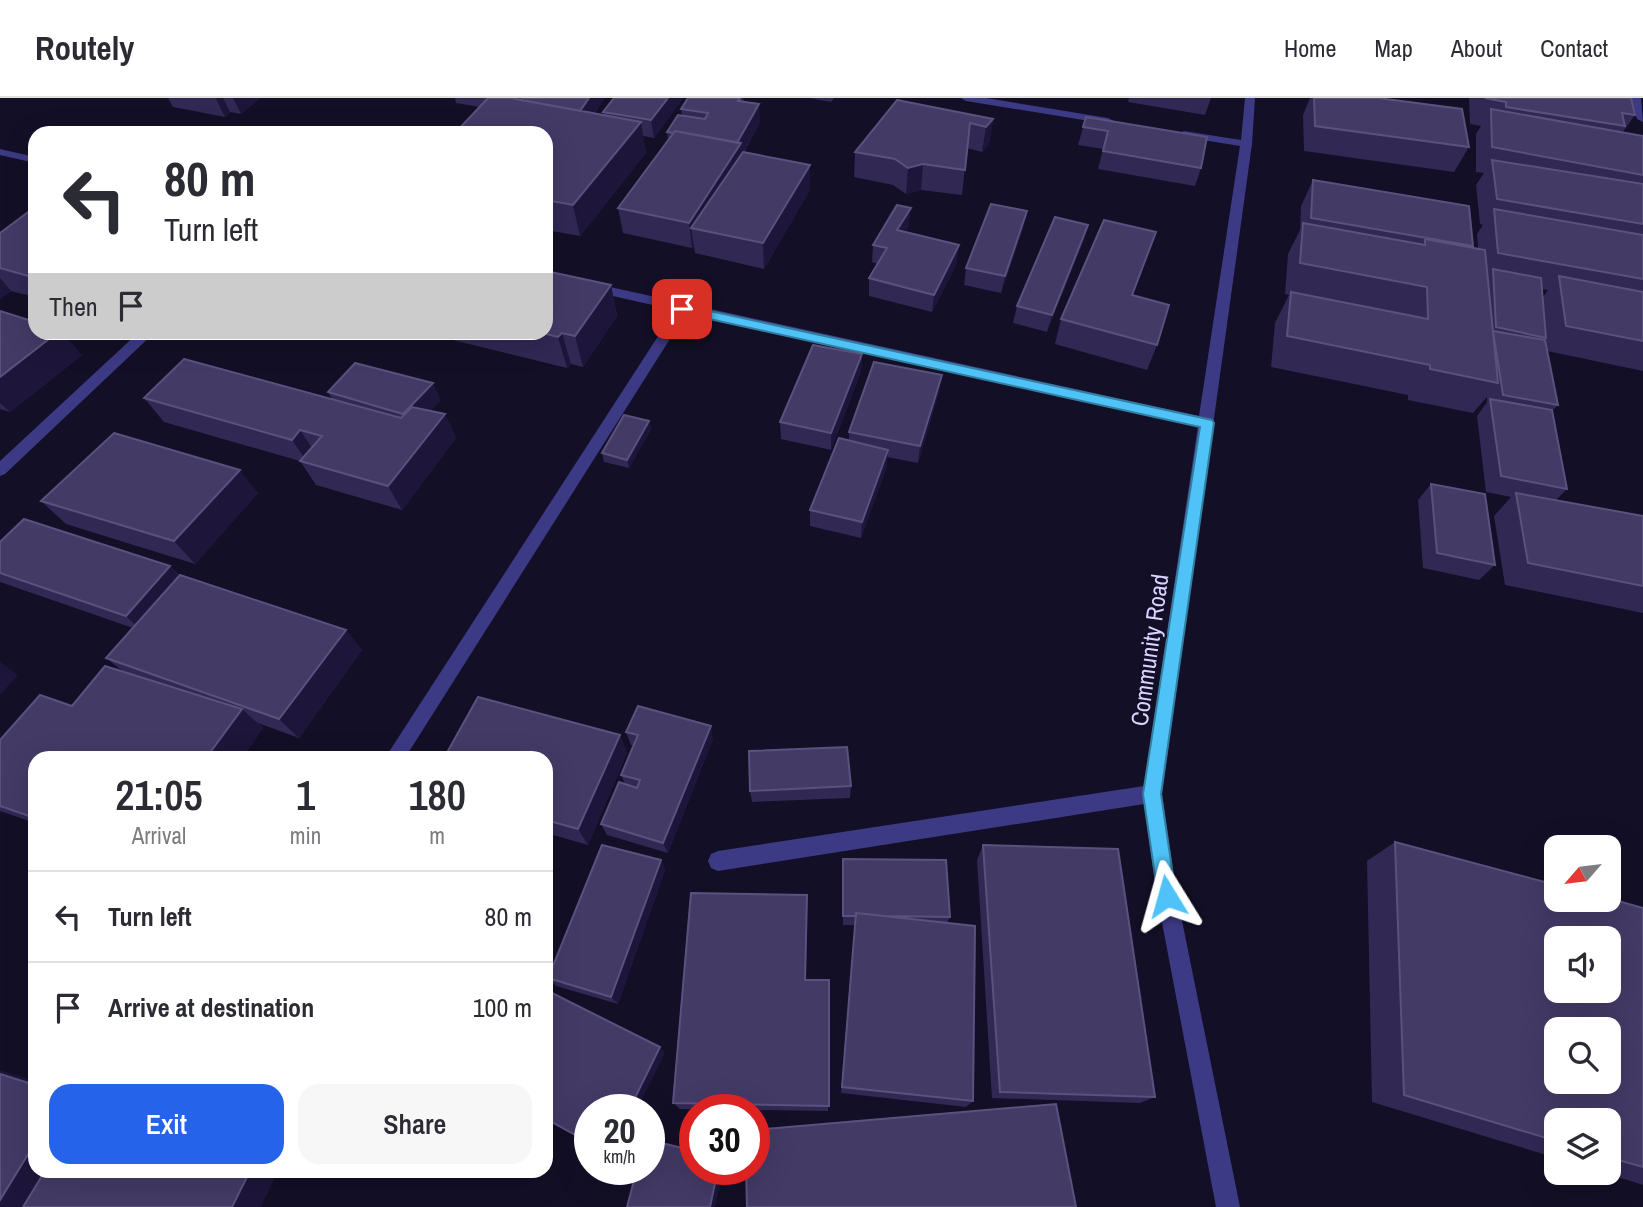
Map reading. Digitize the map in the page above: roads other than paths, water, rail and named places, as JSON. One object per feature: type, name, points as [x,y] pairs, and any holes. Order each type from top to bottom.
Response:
[{"type":"street","points":[[966,98],[1126,124]]},
{"type":"street","name":"Community Road","points":[[1228,1207],[1167,896],[1152,794],[1247,144],[1250,98]]},
{"type":"street","points":[[1636,98],[1643,119]]},
{"type":"street","points":[[1166,131],[1247,144]]},
{"type":"street","points":[[0,152],[28,158]]},
{"type":"street","points":[[553,279],[1207,423]]},
{"type":"street","points":[[398,751],[682,309]]},
{"type":"street","points":[[0,470],[140,340]]},
{"type":"street","points":[[718,861],[1152,794]]}]
